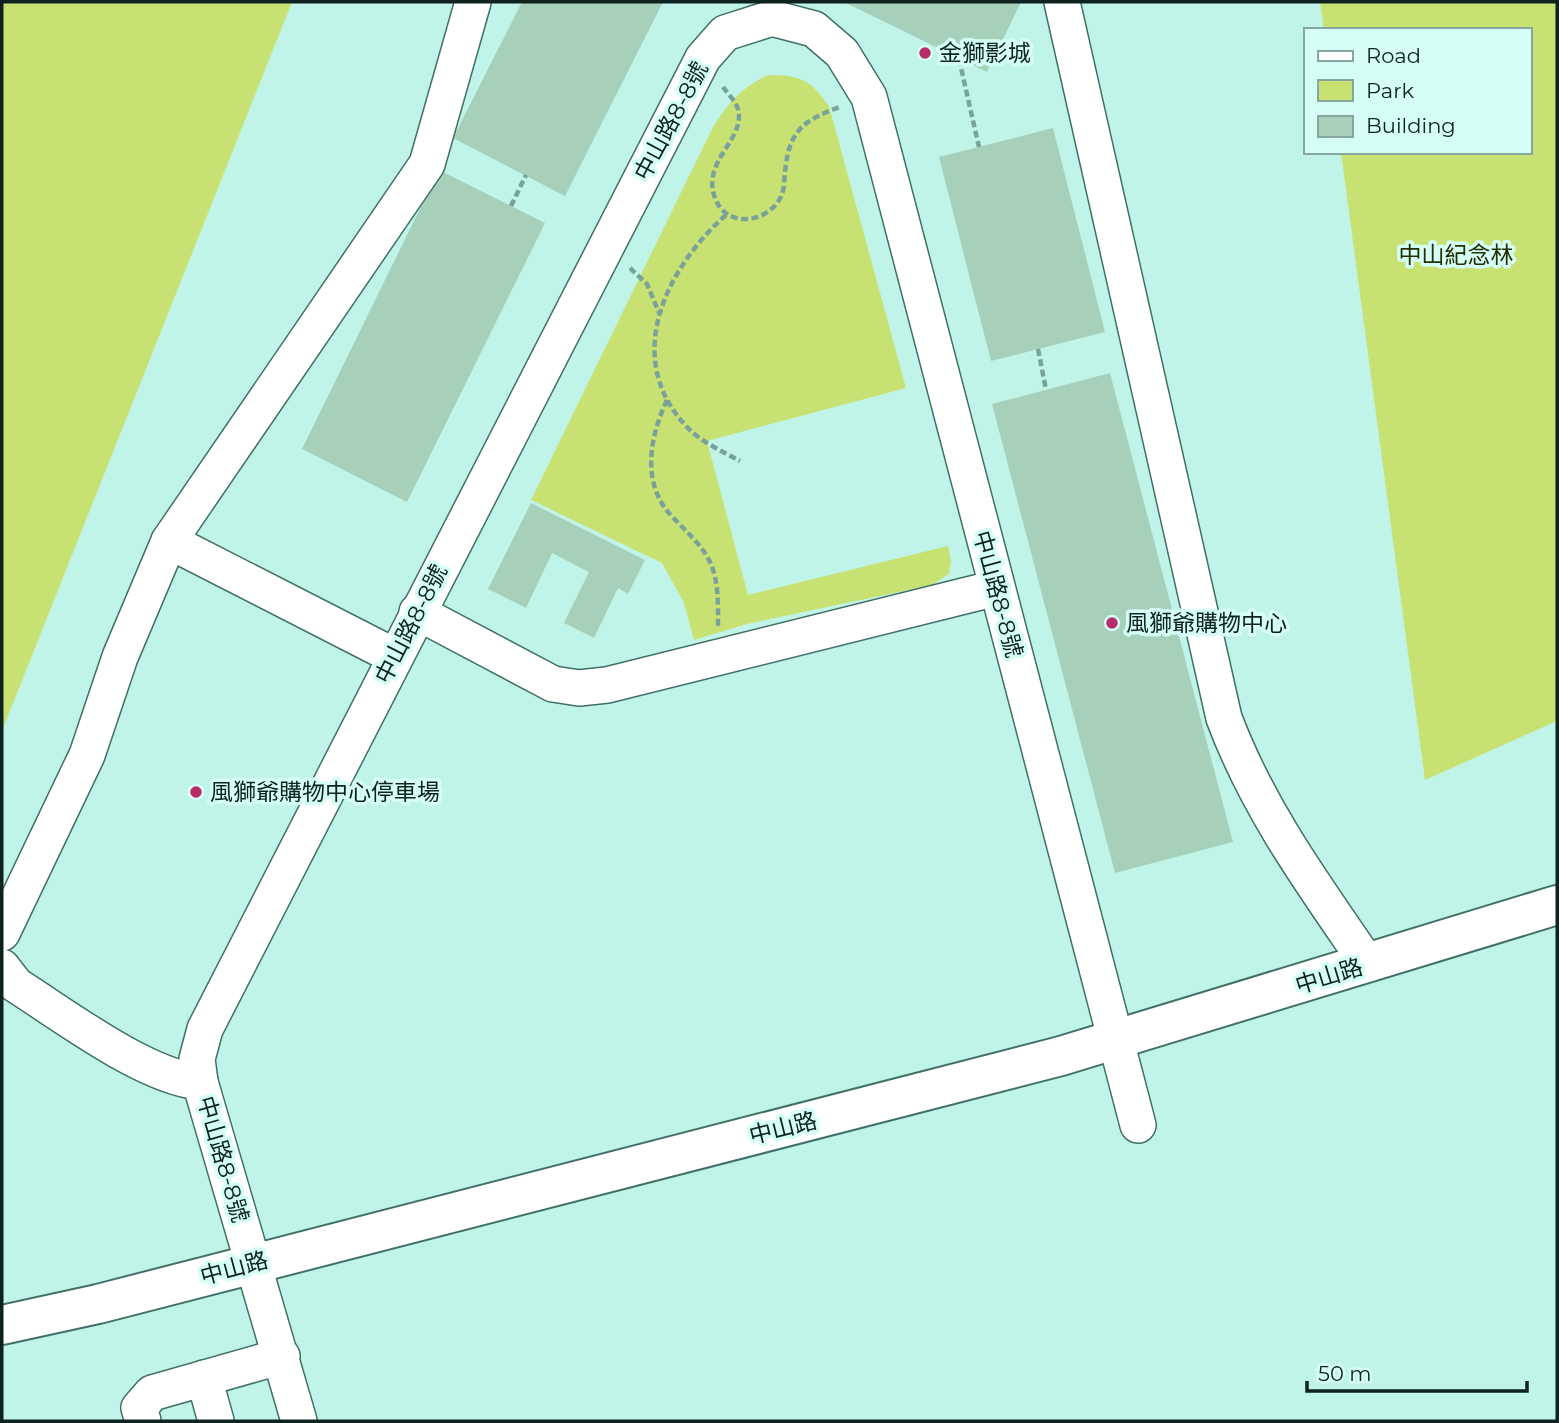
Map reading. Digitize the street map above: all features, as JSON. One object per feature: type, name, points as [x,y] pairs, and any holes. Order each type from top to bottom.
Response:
[{"type":"main road","name":"中山路","points":[[2,1325],[69,1311],[1115,1041],[1557,905]]},
{"type":"main road","points":[[2,1340],[69,1311]]},
{"type":"lane","points":[[2,933],[87,755],[120,657],[169,541],[427,164],[473,2]]},
{"type":"lane","points":[[1062,2],[1224,718],[1242,765],[1279,834],[1368,964]]},
{"type":"lane","name":"中山路8-8號","points":[[299,1421],[201,1082],[197,1059],[205,1029],[703,58],[725,33],[772,18],[814,29],[842,53],[869,97],[1138,1125]]},
{"type":"lane","points":[[169,541],[394,656]]},
{"type":"lane","points":[[417,612],[553,684],[579,688],[607,685],[996,588]]},
{"type":"lane","points":[[2,967],[16,985],[150,1068],[179,1080],[201,1082]]},
{"type":"lane","points":[[143,1421],[139,1408],[152,1393],[282,1356]]},
{"type":"lane","points":[[204,1378],[216,1421]]},
{"type":"path","points":[[703,58],[738,108],[739,122],[715,164],[710,182],[715,201],[726,215],[745,220],[763,216],[777,202],[784,188],[783,169],[795,133],[812,116],[869,97]]},
{"type":"path","points":[[959,59],[979,147]]},
{"type":"path","points":[[511,206],[526,175]]},
{"type":"path","points":[[726,215],[701,237],[678,268],[654,330],[656,365],[667,400],[690,430],[740,461]]},
{"type":"path","points":[[604,251],[648,284],[659,314]]},
{"type":"path","points":[[1038,349],[1046,390]]},
{"type":"path","points":[[667,400],[654,426],[651,453],[654,484],[665,509],[709,560],[718,593],[718,658]]},
{"type":"green space","points":[[2,2],[292,2],[2,731]]},
{"type":"green space","name":"中山紀念林","points":[[1320,2],[1557,2],[1557,721],[1425,780],[1341,154],[1531,154],[1531,28],[1324,28]]},
{"type":"green space","points":[[768,75],[803,80],[816,90],[829,106],[906,388],[707,441],[748,595],[948,546],[951,561],[949,574],[932,585],[747,624],[694,640],[684,603],[662,563],[531,500],[711,131],[735,98]]},
{"type":"building","points":[[522,2],[663,2],[565,196],[453,138]]},
{"type":"building","points":[[844,2],[1021,2],[987,72]]},
{"type":"building","points":[[1053,128],[1105,332],[991,361],[939,157]]},
{"type":"building","points":[[439,170],[545,223],[407,502],[302,449]]},
{"type":"building","name":"風獅爺購物中心","points":[[1110,373],[1233,842],[1115,873],[992,404]]},
{"type":"building","points":[[531,503],[645,560],[628,594],[618,588],[594,638],[564,623],[589,572],[552,553],[526,608],[488,589]]},
{"type":"place","name":"金獅影城","points":[[925,53]]},
{"type":"place","name":"風獅爺購物中心","points":[[1112,623]]},
{"type":"place","name":"風獅爺購物中心停車場","points":[[196,792]]}]
